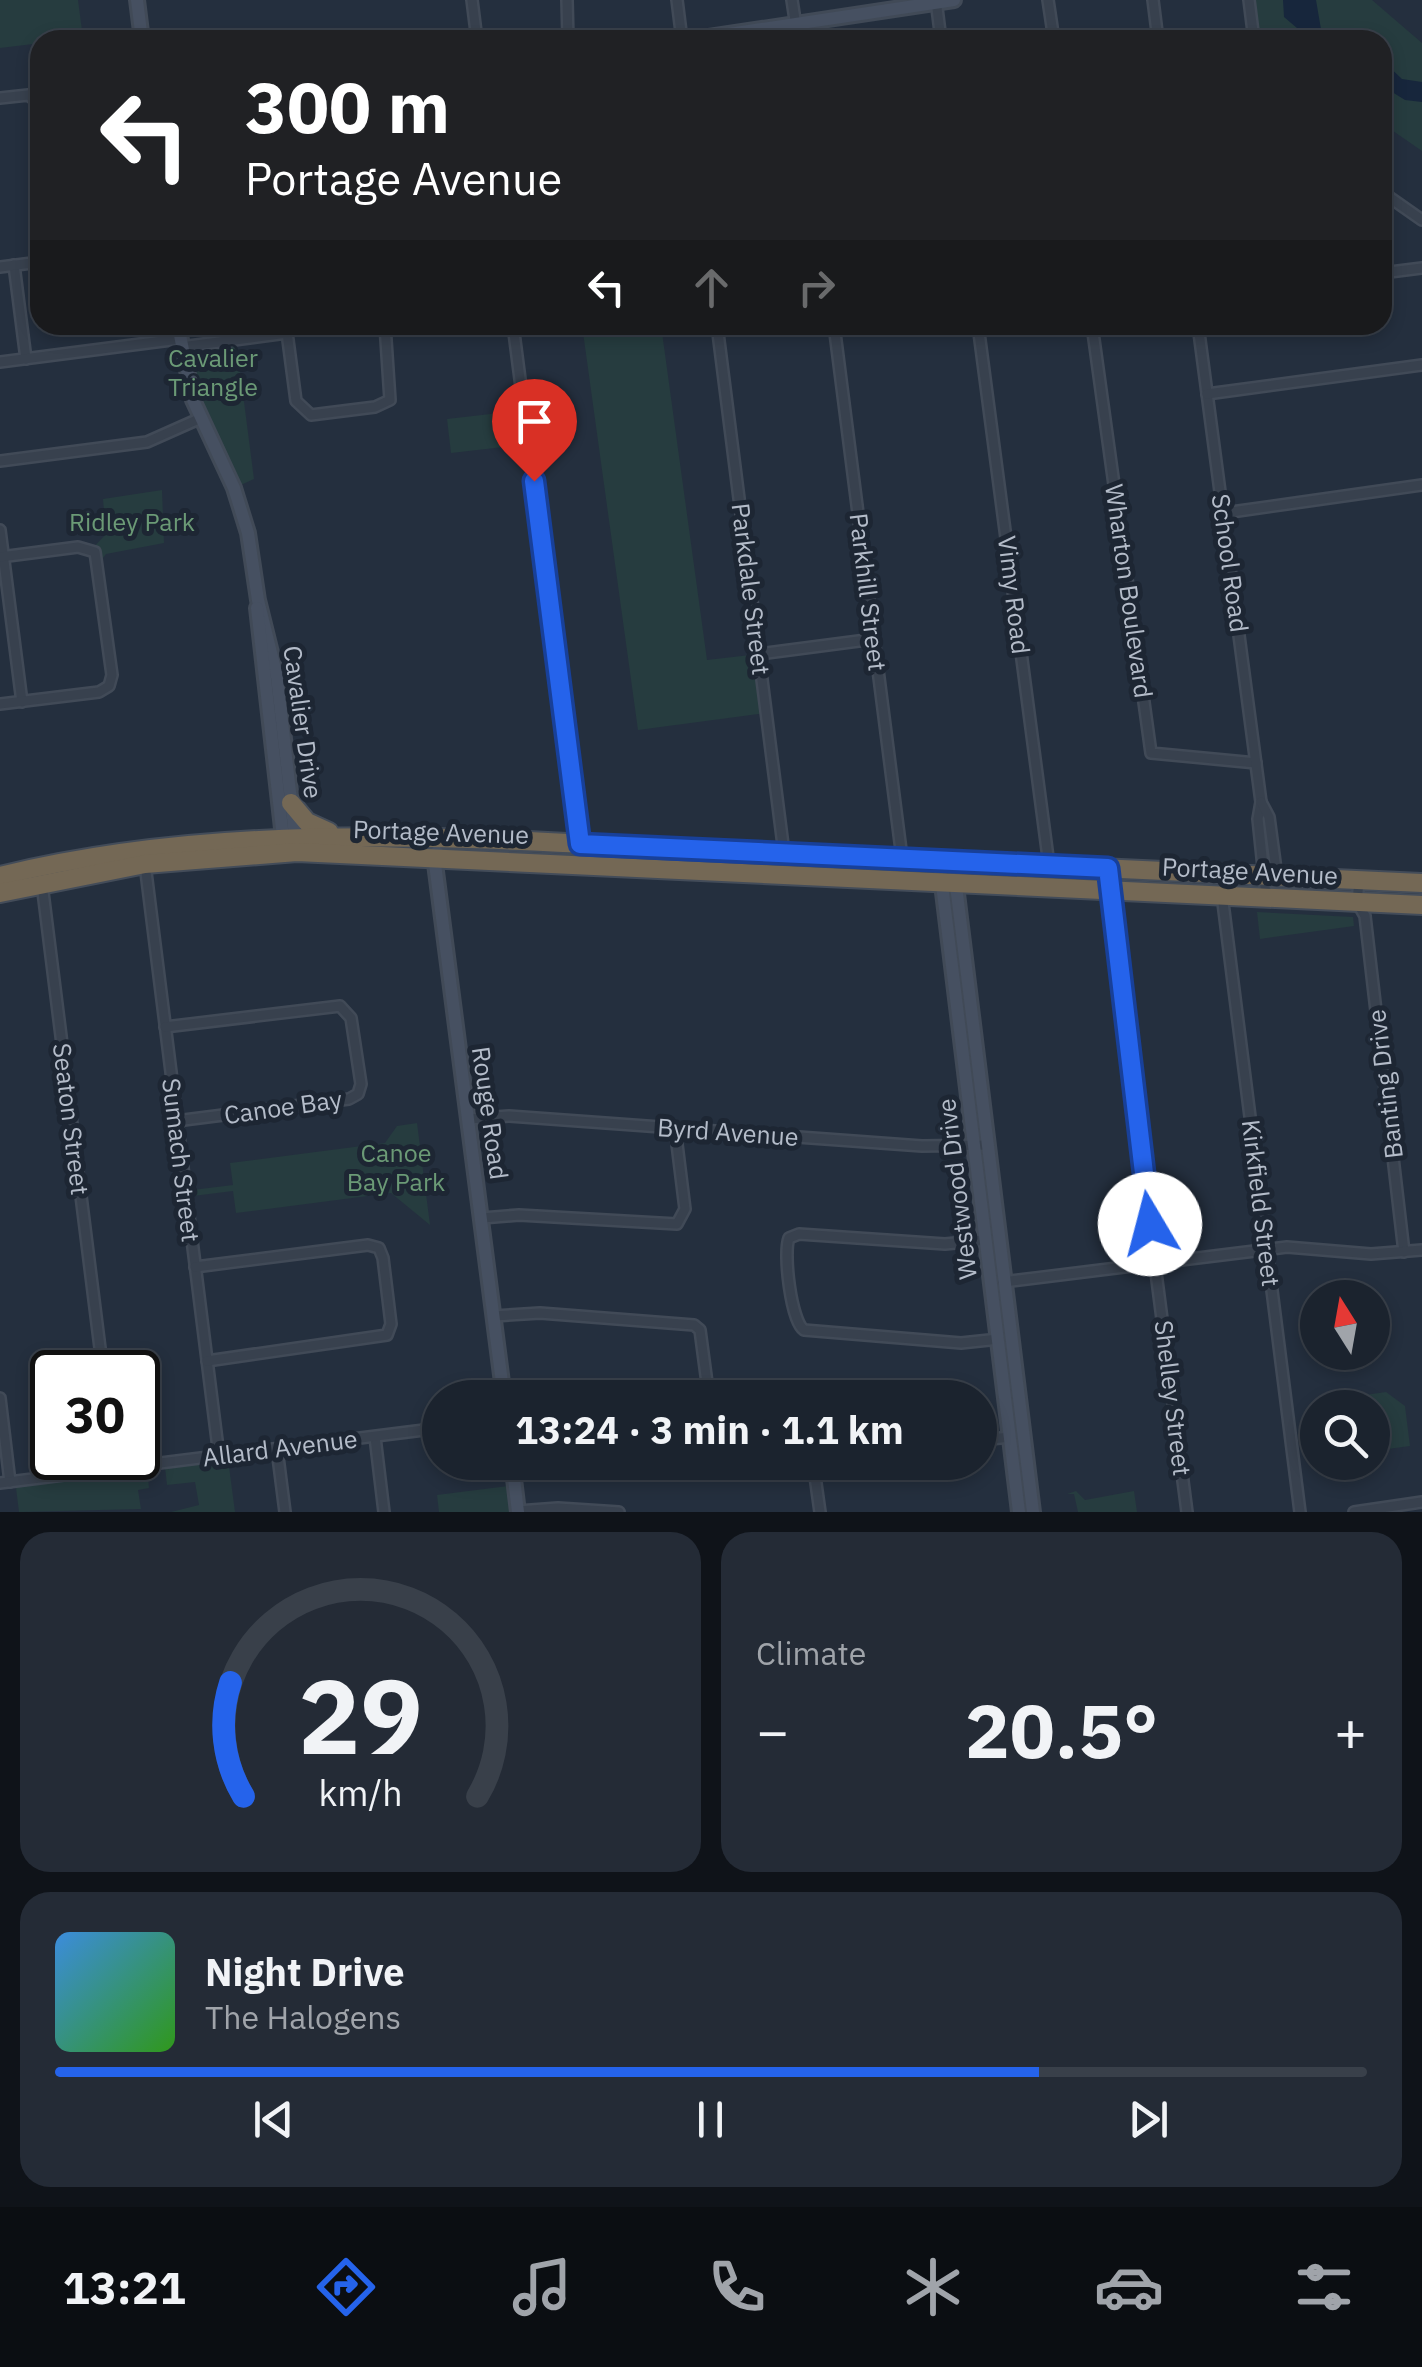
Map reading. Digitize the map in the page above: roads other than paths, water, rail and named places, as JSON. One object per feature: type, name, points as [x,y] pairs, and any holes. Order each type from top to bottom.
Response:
[{"type":"highway","points":[[291,803],[307,822],[344,837]]},
{"type":"highway","name":"Portage Avenue","points":[[0,876],[145,864],[344,837],[948,881],[1271,897],[1364,907],[1422,905]]},
{"type":"highway","name":"Portage Avenue","points":[[0,893],[41,875],[143,848],[290,844],[411,855],[439,844],[580,844],[1422,883]]},
{"type":"street","points":[[137,0],[141,30]]},
{"type":"street","points":[[472,0],[477,30]]},
{"type":"street","points":[[566,0],[568,30]]},
{"type":"street","points":[[676,0],[683,30]]},
{"type":"street","points":[[792,0],[796,30]]},
{"type":"street","points":[[809,30],[954,0]]},
{"type":"street","points":[[1048,0],[1052,30]]},
{"type":"street","points":[[1153,0],[1157,30]]},
{"type":"street","points":[[1250,0],[1253,30]]},
{"type":"street","points":[[936,1],[940,30]]},
{"type":"street","points":[[0,98],[30,96]]},
{"type":"street","points":[[1392,199],[1422,220]]},
{"type":"street","points":[[0,267],[30,263]]},
{"type":"street","points":[[14,265],[26,358]]},
{"type":"street","points":[[1392,272],[1422,268]]},
{"type":"street","points":[[0,362],[206,335]]},
{"type":"street","points":[[287,335],[298,406],[316,415],[376,407],[390,400],[386,335]]},
{"type":"street","points":[[514,335],[580,844]]},
{"type":"street","name":"Parkdale Street","points":[[718,335],[784,853]]},
{"type":"street","name":"Parkhill Street","points":[[835,335],[902,859]]},
{"type":"street","name":"Vimy Road","points":[[979,335],[1049,865]]},
{"type":"street","name":"Wharton Boulevard","points":[[1093,335],[1151,753],[1256,763]]},
{"type":"street","name":"School Road","points":[[1199,335],[1261,802],[1269,817],[1271,897]]},
{"type":"street","name":"Cavalier Drive","points":[[179,337],[201,418],[245,521],[258,600],[277,677],[291,803],[290,844]]},
{"type":"street","points":[[1207,394],[1422,365]]},
{"type":"street","points":[[0,462],[147,442],[201,418]]},
{"type":"street","points":[[1224,513],[1422,485]]},
{"type":"street","points":[[0,530],[22,702]]},
{"type":"street","points":[[0,704],[92,693],[110,686],[112,669],[96,552],[84,546],[2,557]]},
{"type":"street","name":"Cavalier Drive","points":[[258,600],[257,630],[290,844]]},
{"type":"street","points":[[759,654],[874,639]]},
{"type":"street","name":"Rouge Road","points":[[439,844],[468,1119],[502,1380]]},
{"type":"street","name":"Westwood Drive","points":[[946,860],[1004,1339],[1017,1436],[1033,1512]]},
{"type":"street","name":"Sumach Street","points":[[145,864],[219,1456]]},
{"type":"street","name":"Shelley Street","points":[[1108,868],[1120,996],[1187,1512]]},
{"type":"street","name":"Seaton Street","points":[[41,875],[100,1350]]},
{"type":"street","name":"Banting Drive","points":[[1365,881],[1364,907],[1404,1252]]},
{"type":"street","name":"Kirkfield Street","points":[[1222,894],[1300,1512]]},
{"type":"street","name":"Canoe Bay","points":[[165,1027],[340,1006],[352,1021],[361,1084],[358,1094],[349,1099],[176,1122]]},
{"type":"street","name":"Byrd Avenue","points":[[468,1119],[510,1116],[933,1147],[982,1145]]},
{"type":"street","points":[[482,1218],[520,1215],[677,1224],[685,1209],[675,1128]]},
{"type":"street","name":"Westwood Drive","points":[[982,1145],[986,1240],[998,1282]]},
{"type":"street","points":[[986,1240],[951,1244],[799,1234],[790,1238],[786,1250],[795,1320],[804,1330],[961,1343],[1004,1339]]},
{"type":"street","points":[[195,1267],[368,1244],[379,1248],[384,1258],[391,1324],[388,1335],[207,1361]]},
{"type":"street","points":[[998,1282],[1301,1246],[1364,1254],[1422,1250]]},
{"type":"street","points":[[494,1316],[540,1312],[694,1324],[700,1330],[707,1380]]},
{"type":"street","points":[[0,1398],[5,1482]]},
{"type":"street","name":"Allard Avenue","points":[[160,1460],[422,1430]]},
{"type":"street","points":[[375,1436],[384,1512]]},
{"type":"street","points":[[997,1438],[1017,1436]]},
{"type":"street","name":"Westwood Drive","points":[[1017,1436],[1020,1512]]},
{"type":"street","points":[[277,1449],[285,1512]]},
{"type":"street","name":"Allard Avenue","points":[[5,1482],[30,1478]]},
{"type":"street","points":[[514,1480],[518,1512],[558,1508],[619,1512]]},
{"type":"street","points":[[816,1480],[820,1512]]},
{"type":"street","points":[[1354,1512],[1422,1502]]},
{"type":"water","points":[[1283,0],[1316,0],[1321,30],[1299,30],[1284,17]]},
{"type":"water","points":[[1392,70],[1402,79],[1422,82],[1422,102],[1405,100],[1392,92]]},
{"type":"park label","name":"Cavalier Triangle","points":[[213,372]]},
{"type":"park label","name":"Ridley Park","points":[[132,522]]},
{"type":"park label","name":"Canoe Bay Park","points":[[396,1168]]}]
